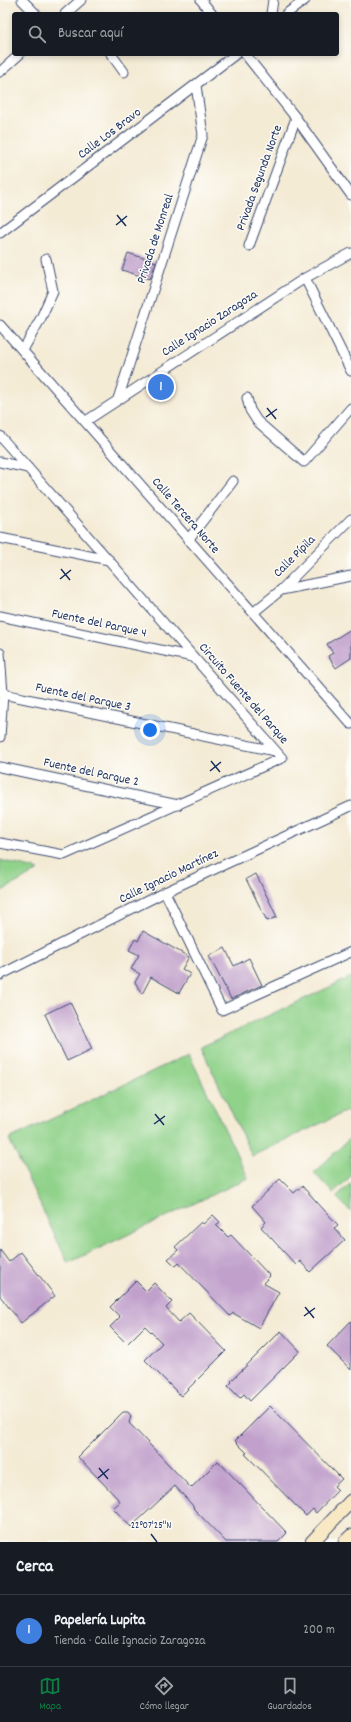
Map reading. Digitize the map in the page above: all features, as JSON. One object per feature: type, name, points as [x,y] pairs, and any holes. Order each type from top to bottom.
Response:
[{"type":"main road","points":[[312,1542],[351,1501]]},
{"type":"main road","points":[[345,1542],[351,1536]]},
{"type":"street","points":[[22,0],[34,12]]},
{"type":"street","points":[[76,10],[81,0]]},
{"type":"street","points":[[201,0],[210,12]]},
{"type":"street","points":[[271,12],[273,0]]},
{"type":"street","points":[[289,12],[305,0]]},
{"type":"street","points":[[0,72],[18,56]]},
{"type":"street","points":[[112,56],[124,72]]},
{"type":"street","name":"Calle Los Bravo","points":[[0,233],[233,56]]},
{"type":"street","points":[[247,56],[296,118],[351,196]]},
{"type":"street","name":"Privada de Monreal","points":[[118,400],[203,135],[196,85]]},
{"type":"street","name":"Privada Segunda Norte","points":[[249,246],[296,118]]},
{"type":"street","name":"Calle Ignacio Zaragoza","points":[[86,421],[305,278],[351,253]]},
{"type":"street","points":[[23,350],[41,318],[53,291],[46,259]]},
{"type":"street","points":[[305,278],[351,371]]},
{"type":"street","name":"Calle Tercera Norte","points":[[0,324],[188,540],[350,720]]},
{"type":"street","points":[[247,398],[250,410],[257,421],[304,462],[351,408]]},
{"type":"street","name":"Circuito Fuente del Parque","points":[[0,436],[282,758],[64,855],[0,843]]},
{"type":"street","points":[[0,462],[28,468]]},
{"type":"street","points":[[188,540],[233,481]]},
{"type":"street","name":"Calle Pípila","points":[[254,612],[281,590],[351,518]]},
{"type":"street","points":[[0,538],[108,560]]},
{"type":"street","points":[[281,590],[351,576]]},
{"type":"street","name":"Fuente del Parque 4","points":[[0,616],[193,657]]},
{"type":"street","points":[[0,653],[3,694],[0,737]]},
{"type":"street","name":"Fuente del Parque 3","points":[[3,694],[275,751]]},
{"type":"street","name":"Fuente del Parque 2","points":[[0,767],[178,805]]},
{"type":"street","name":"Calle Ignacio Martínez","points":[[0,976],[165,892],[351,806]]},
{"type":"street","points":[[165,892],[222,1010],[351,952]]},
{"type":"green space","points":[[0,860],[39,870],[0,892]]},
{"type":"green space","points":[[351,977],[351,1109],[252,1156],[201,1047]]},
{"type":"green space","points":[[189,1054],[248,1178],[68,1263],[9,1139]]},
{"type":"green space","points":[[350,1138],[351,1176],[333,1193],[314,1173]]},
{"type":"green space","points":[[351,1183],[351,1212],[336,1197]]},
{"type":"building","points":[[128,253],[156,262],[150,279],[122,270]]},
{"type":"building","points":[[351,629],[351,658],[336,668],[328,656],[333,653],[327,644]]},
{"type":"building","points":[[256,874],[277,917],[267,921],[246,879]]},
{"type":"building","points":[[143,931],[189,957],[182,969],[190,974],[179,993],[151,977],[142,994],[135,982],[140,974],[131,969],[139,955],[129,950],[135,939],[138,941]]},
{"type":"building","points":[[225,948],[234,966],[249,958],[262,985],[231,999],[209,956]]},
{"type":"building","points":[[70,1002],[92,1049],[67,1061],[45,1014]]},
{"type":"building","points":[[280,1179],[294,1193],[302,1186],[338,1225],[334,1228],[345,1240],[310,1272],[300,1261],[296,1265],[261,1227],[266,1222],[252,1206]]},
{"type":"building","points":[[213,1215],[220,1222],[216,1225],[228,1237],[231,1235],[270,1276],[263,1283],[279,1292],[259,1328],[233,1313],[230,1316],[179,1263],[176,1266],[168,1259],[178,1250],[175,1247],[201,1222],[203,1224]]},
{"type":"building","points":[[0,1250],[9,1262],[21,1252],[55,1296],[21,1323],[0,1296]]},
{"type":"building","points":[[136,1281],[146,1291],[154,1283],[172,1302],[166,1308],[179,1322],[189,1313],[226,1351],[181,1396],[145,1360],[162,1343],[145,1326],[127,1344],[110,1327],[120,1317],[110,1307]]},
{"type":"building","points":[[351,1321],[351,1370],[327,1346]]},
{"type":"building","points":[[281,1331],[300,1351],[250,1401],[244,1394],[240,1398],[228,1386],[232,1382],[231,1381]]},
{"type":"building","points":[[270,1406],[342,1479],[334,1486],[338,1490],[316,1513],[313,1509],[306,1516],[245,1454],[247,1453],[235,1441]]},
{"type":"building","points":[[123,1412],[128,1412],[131,1416],[129,1423],[191,1488],[218,1461],[287,1533],[278,1542],[226,1542],[193,1508],[194,1507],[175,1486],[131,1527],[113,1508],[120,1502],[119,1500],[78,1457]]},
{"type":"place","name":"Papelería Lupita","points":[[161,387]]}]
